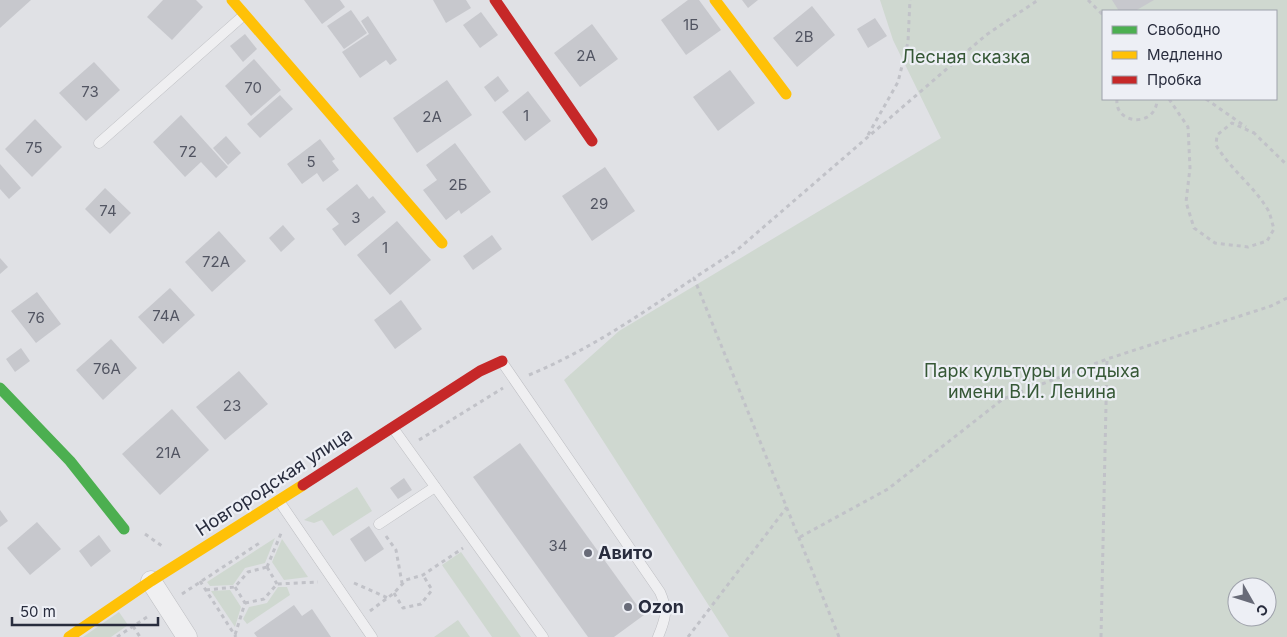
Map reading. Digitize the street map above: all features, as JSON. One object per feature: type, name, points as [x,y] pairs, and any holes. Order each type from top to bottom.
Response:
[{"type":"street","points":[[232,0],[442,243]]},
{"type":"street","points":[[495,0],[592,141]]},
{"type":"street","points":[[715,0],[786,94]]},
{"type":"street","name":"Новгородская улица","points":[[69,637],[151,581],[279,501],[392,427],[480,371],[502,361]]},
{"type":"street","points":[[2,394],[18,405],[70,461],[124,529]]},
{"type":"street","points":[[151,581],[187,637]]},
{"type":"lane","points":[[99,143],[245,14]]},
{"type":"lane","points":[[502,361],[660,592],[666,606],[662,628],[658,637]]},
{"type":"lane","points":[[392,427],[543,637]]},
{"type":"lane","points":[[379,524],[435,487]]},
{"type":"lane","points":[[279,501],[372,637]]},
{"type":"path","points":[[867,138],[898,82],[908,42],[910,0]]},
{"type":"path","points":[[839,637],[694,278],[737,250],[986,35],[1038,0]]},
{"type":"path","points":[[1088,0],[1102,14]]},
{"type":"path","points":[[1117,100],[1116,104],[1122,114],[1132,120],[1143,119],[1150,115],[1155,109],[1157,100]]},
{"type":"path","points":[[1170,100],[1188,127],[1190,168],[1186,202],[1194,228],[1215,243],[1248,247],[1267,241],[1274,229],[1269,212],[1255,192],[1223,158],[1216,145],[1218,135],[1232,123],[1254,133]]},
{"type":"path","points":[[1207,100],[1254,133],[1287,165]]},
{"type":"path","points":[[800,537],[888,489],[1003,399],[1107,359],[1272,306],[1287,298]]},
{"type":"path","points":[[1101,637],[1107,359]]},
{"type":"path","points":[[688,637],[787,507]]},
{"type":"path","points":[[379,524],[396,550],[402,584]]},
{"type":"path","points":[[266,567],[283,528]]},
{"type":"path","points":[[360,620],[394,593],[406,580],[423,575],[473,540]]},
{"type":"path","points":[[266,567],[277,584]]},
{"type":"path","points":[[206,590],[235,587],[248,572],[266,567]]},
{"type":"path","points":[[394,593],[404,608],[421,604],[432,590],[423,575]]},
{"type":"path","points":[[245,604],[264,599],[277,584],[349,581],[388,598]]},
{"type":"path","points":[[200,582],[235,636]]},
{"type":"path","points":[[235,587],[245,604],[235,636]]},
{"type":"path","points":[[133,626],[140,637]]},
{"type":"green space","name":"Парк культуры и отдыха имени В.И. Ленина","points":[[880,0],[1287,0],[1287,637],[729,637],[564,380],[619,331],[941,138],[893,40]]},
{"type":"green space","points":[[357,487],[372,511],[333,536],[322,520],[314,523],[304,520]]},
{"type":"green space","points":[[275,538],[265,563],[245,568],[233,585],[210,586],[207,582]]},
{"type":"green space","points":[[282,539],[308,577],[284,580],[272,562]]},
{"type":"green space","points":[[461,552],[521,637],[492,637],[442,565]]},
{"type":"green space","points":[[278,587],[287,587],[290,595],[247,624],[243,619],[249,607],[267,603]]},
{"type":"green space","points":[[230,590],[241,607],[235,627],[211,591]]},
{"type":"green space","points":[[119,612],[128,625],[111,637],[83,637]]},
{"type":"green space","points":[[458,620],[470,637],[434,637]]},
{"type":"building","points":[[0,0],[31,0],[0,28]]},
{"type":"building","points":[[163,0],[196,0],[203,7],[172,40],[147,17]]},
{"type":"building","points":[[304,0],[340,0],[345,7],[322,24]]},
{"type":"building","points":[[433,0],[466,0],[471,8],[446,23]]},
{"type":"building","points":[[688,0],[699,0],[721,30],[686,55],[661,20]]},
{"type":"building","points":[[742,0],[758,0],[748,8]]},
{"type":"building","points":[[1112,0],[1154,0],[1137,10],[1118,10]]},
{"type":"building","points":[[812,6],[835,35],[797,67],[773,38]]},
{"type":"building","points":[[351,10],[367,33],[344,49],[327,26]]},
{"type":"building","points":[[481,12],[498,35],[480,48],[463,25]]},
{"type":"building","points":[[368,16],[397,60],[390,65],[386,60],[360,78],[342,52],[369,34],[361,21]]},
{"type":"building","points":[[875,18],[887,36],[868,48],[857,29]]},
{"type":"building","points":[[592,24],[618,59],[580,87],[554,53]]},
{"type":"building","points":[[245,34],[257,49],[243,62],[230,46]]},
{"type":"building","points":[[254,59],[281,90],[251,116],[225,86]]},
{"type":"building","points":[[94,62],[120,90],[86,121],[59,93]]},
{"type":"building","points":[[730,70],[755,103],[718,131],[693,97]]},
{"type":"building","points":[[498,76],[509,91],[495,102],[484,87]]},
{"type":"building","points":[[447,80],[472,115],[417,153],[393,118]]},
{"type":"building","points":[[528,91],[551,121],[525,141],[502,112]]},
{"type":"building","points":[[280,95],[293,109],[260,138],[247,124]]},
{"type":"building","points":[[181,115],[228,167],[216,178],[201,162],[185,177],[153,142]]},
{"type":"building","points":[[35,119],[62,147],[32,177],[5,149]]},
{"type":"building","points":[[226,136],[241,153],[228,165],[213,148]]},
{"type":"building","points":[[320,139],[335,159],[332,161],[339,170],[323,182],[317,173],[302,184],[287,164]]},
{"type":"building","points":[[455,143],[491,192],[461,214],[459,210],[446,220],[423,190],[437,180],[426,165]]},
{"type":"building","points":[[0,164],[21,188],[9,199],[0,189]]},
{"type":"building","points":[[605,167],[635,211],[592,241],[562,196]]},
{"type":"building","points":[[357,184],[369,199],[373,196],[386,212],[345,246],[332,229],[339,224],[326,209]]},
{"type":"building","points":[[105,188],[131,213],[110,234],[85,209]]},
{"type":"building","points":[[397,221],[431,260],[390,295],[357,255]]},
{"type":"building","points":[[283,225],[295,239],[281,252],[269,238]]},
{"type":"building","points":[[219,231],[246,261],[212,292],[185,262]]},
{"type":"building","points":[[492,235],[502,249],[473,270],[463,256]]},
{"type":"building","points":[[0,258],[8,267],[0,274]]},
{"type":"building","points":[[170,288],[195,315],[163,344],[138,317]]},
{"type":"building","points":[[37,292],[61,324],[36,343],[11,311]]},
{"type":"building","points":[[401,300],[422,329],[395,349],[374,320]]},
{"type":"building","points":[[111,339],[137,368],[103,400],[76,370]]},
{"type":"building","points":[[21,348],[30,361],[15,372],[6,359]]},
{"type":"building","points":[[239,371],[268,404],[225,440],[196,407]]},
{"type":"building","points":[[172,409],[209,450],[160,495],[122,454]]},
{"type":"building","points":[[520,443],[644,615],[614,637],[588,637],[473,477]]},
{"type":"building","points":[[404,478],[412,490],[398,499],[390,488]]},
{"type":"building","points":[[0,510],[8,521],[0,527]]},
{"type":"building","points":[[37,522],[61,549],[30,575],[7,548]]},
{"type":"building","points":[[369,526],[384,549],[365,562],[350,539]]},
{"type":"building","points":[[99,535],[111,551],[91,567],[79,551]]},
{"type":"building","points":[[294,605],[302,616],[312,609],[331,637],[257,637],[254,633]]},
{"type":"traffic: fast","points":[[0,388],[70,461],[124,529]]},
{"type":"traffic: slow","points":[[232,0],[442,243]]},
{"type":"traffic: slow","points":[[715,0],[786,94]]},
{"type":"traffic: slow","points":[[69,637],[151,581],[303,485]]},
{"type":"traffic: jam","points":[[495,0],[592,141]]},
{"type":"traffic: jam","points":[[303,485],[480,371],[502,361]]},
{"type":"place","name":"Авито","points":[[588,553]]},
{"type":"place","name":"Ozon","points":[[628,607]]},
{"type":"park label","name":"Лесная сказка","points":[[966,57]]}]
